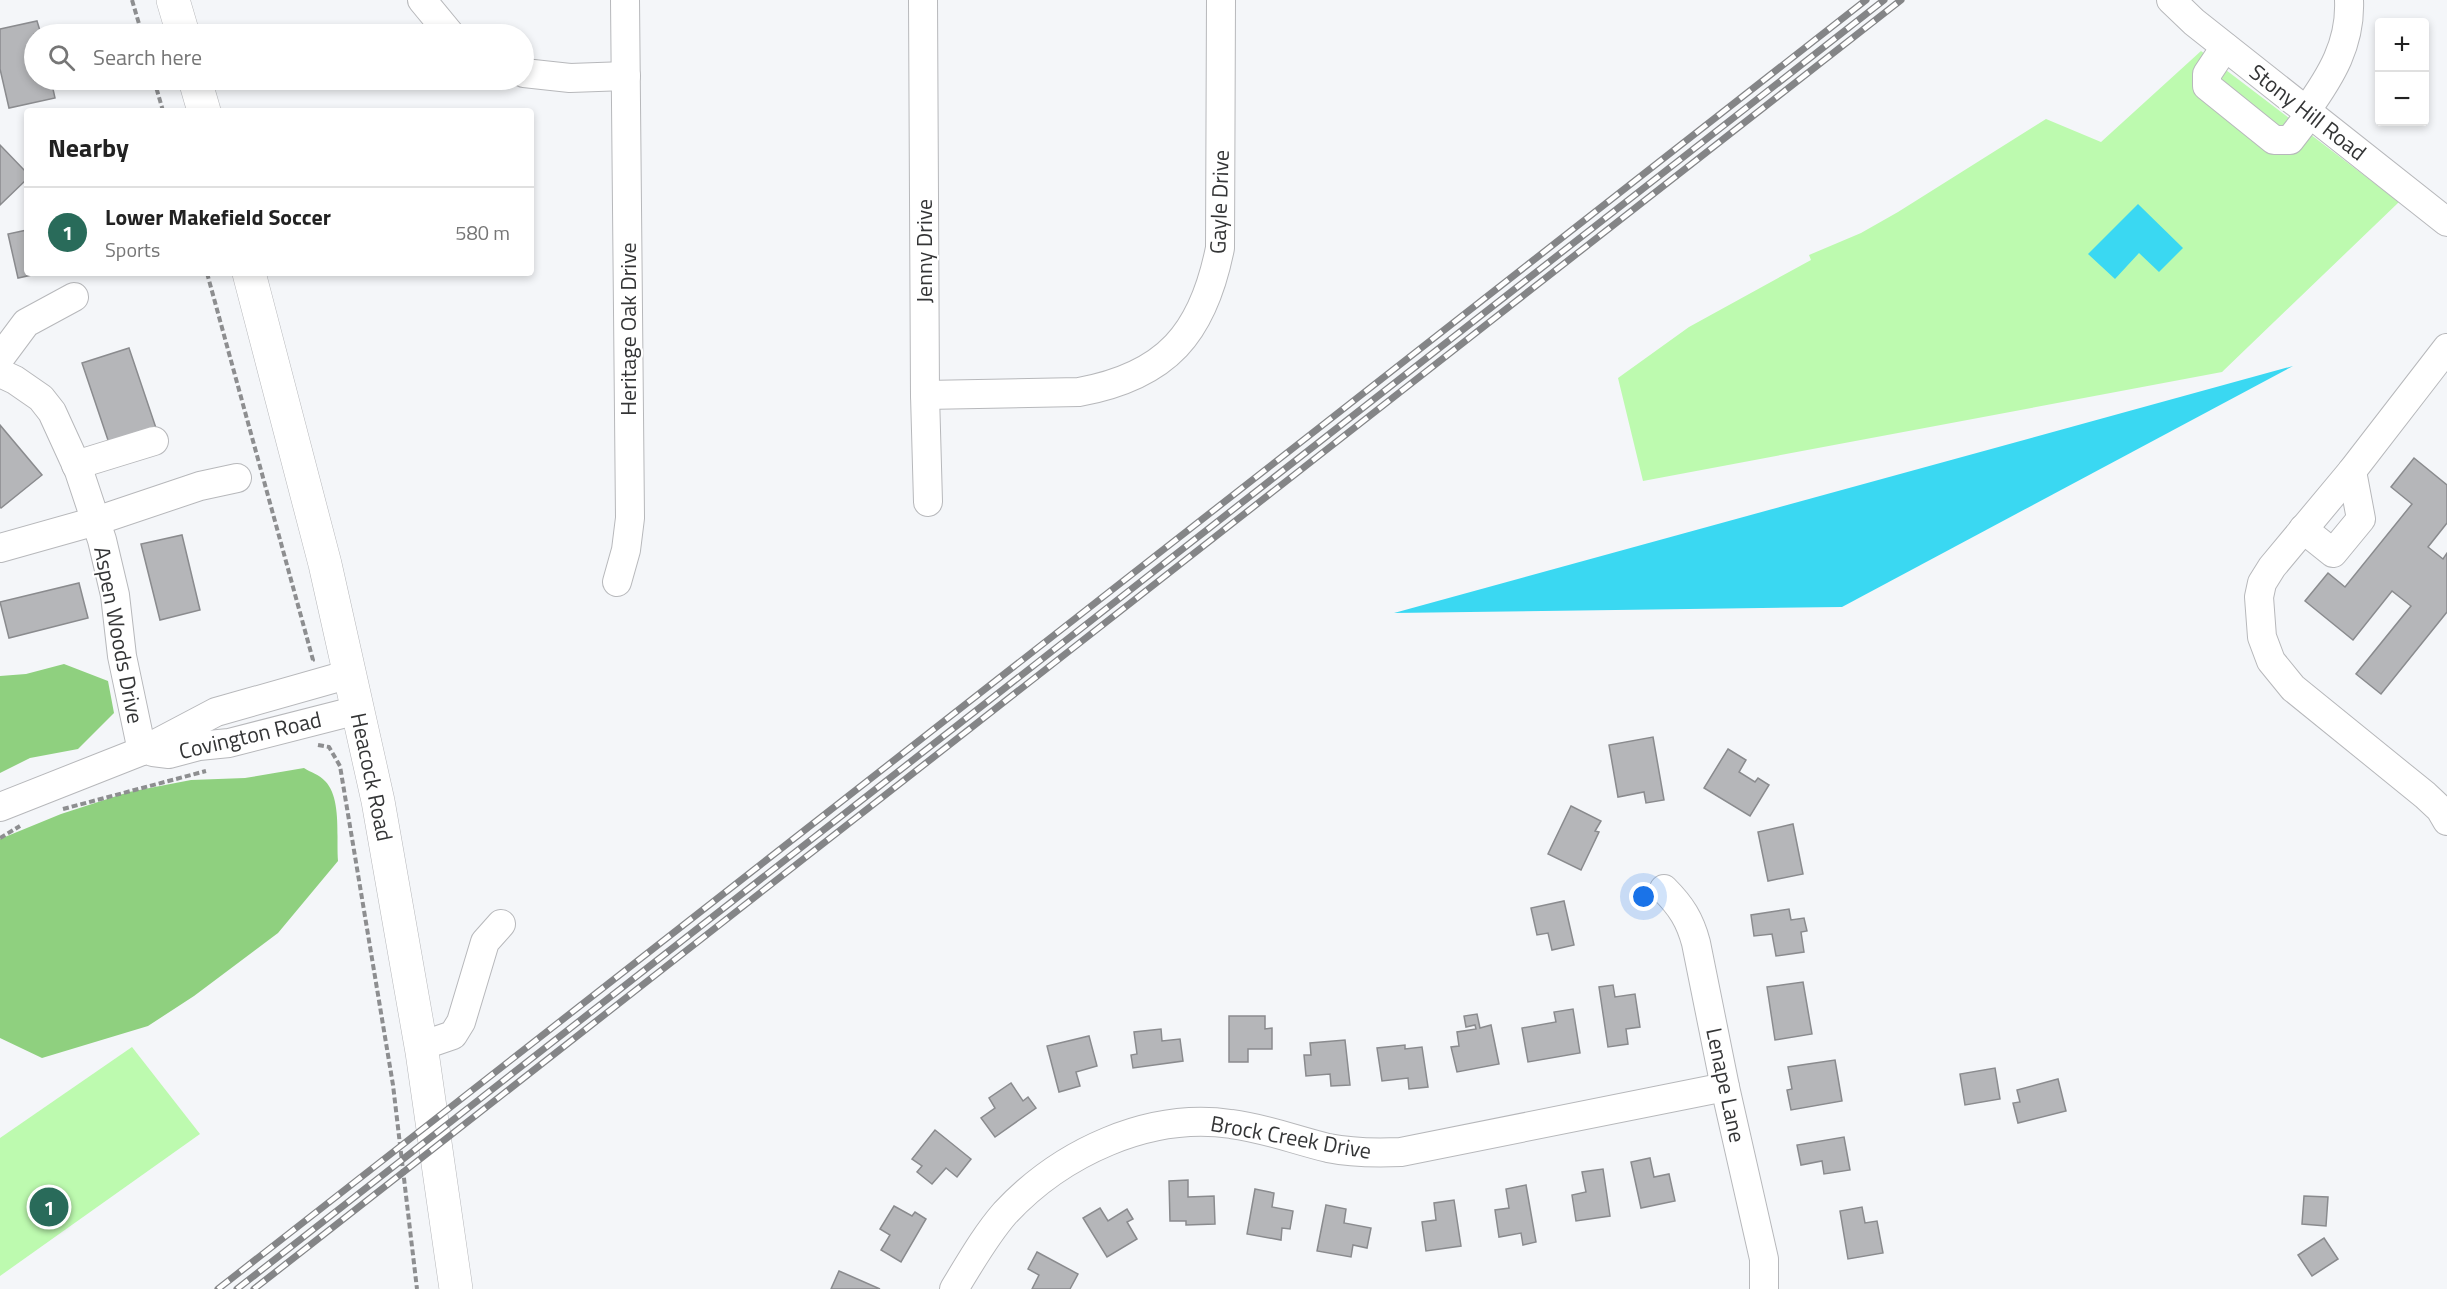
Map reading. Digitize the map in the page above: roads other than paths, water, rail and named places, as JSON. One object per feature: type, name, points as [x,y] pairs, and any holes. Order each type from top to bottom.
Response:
[{"type":"main road","points":[[173,0],[180,24]]},
{"type":"main road","points":[[198,90],[203,108]]},
{"type":"main road","name":"Heacock Road","points":[[250,276],[325,564],[380,813],[421,1046],[456,1289]]},
{"type":"street","points":[[422,0],[442,24]]},
{"type":"street","name":"Heritage Oak Drive","points":[[617,582],[626,550],[630,518],[625,0]]},
{"type":"street","name":"Jenny Drive","points":[[923,0],[925,395],[928,502]]},
{"type":"street","name":"Gayle Drive","points":[[925,395],[1079,392],[1105,388],[1122,382],[1161,360],[1194,324],[1205,304],[1214,279],[1220,248],[1221,0]]},
{"type":"street","name":"Stony Hill Road","points":[[2171,0],[2194,22],[2447,222]]},
{"type":"street","points":[[2225,46],[2207,74],[2207,86],[2274,140],[2290,140],[2341,56],[2350,15],[2349,0]]},
{"type":"street","points":[[534,74],[570,78],[626,76]]},
{"type":"street","points":[[0,358],[26,323],[74,297]]},
{"type":"street","points":[[2447,348],[2262,583],[2259,597],[2262,637],[2271,661],[2293,688],[2425,795],[2440,809],[2447,821]]},
{"type":"street","name":"Aspen Woods Drive","points":[[0,373],[15,380],[40,398],[62,430],[76,465],[96,521],[114,595],[122,656],[142,751]]},
{"type":"street","points":[[76,465],[154,441]]},
{"type":"street","points":[[2303,529],[2333,553],[2358,525],[2361,512],[2352,471]]},
{"type":"street","name":"Aspen Woods Drive","points":[[0,548],[96,521],[200,486],[237,478]]},
{"type":"street","name":"Covington Road","points":[[0,807],[142,751],[216,712],[350,674]]},
{"type":"street","name":"Covington Road","points":[[142,751],[169,754],[199,746],[229,743],[358,710]]},
{"type":"street","name":"Lenape Lane","points":[[1664,889],[1681,906],[1690,923],[1764,1259],[1764,1289]]},
{"type":"street","points":[[421,1046],[453,1035],[461,1022],[485,942],[501,924]]},
{"type":"street","name":"Brock Creek Drive","points":[[954,1289],[1005,1213],[1032,1188],[1078,1156],[1116,1138],[1138,1131],[1199,1121],[1228,1123],[1260,1128],[1330,1148],[1366,1153],[1401,1152],[1725,1087]]},
{"type":"water","points":[[2138,204],[2183,248],[2159,272],[2139,253],[2115,279],[2088,254]]},
{"type":"water","points":[[2293,366],[1842,607],[1394,613]]},
{"type":"railway","points":[[218,1289],[1866,0]]},
{"type":"railway","points":[[237,1289],[1884,0]]},
{"type":"railway","points":[[254,1289],[1901,0]]},
{"type":"place","name":"Lower Makefield Soccer","points":[[49,1207]]}]
